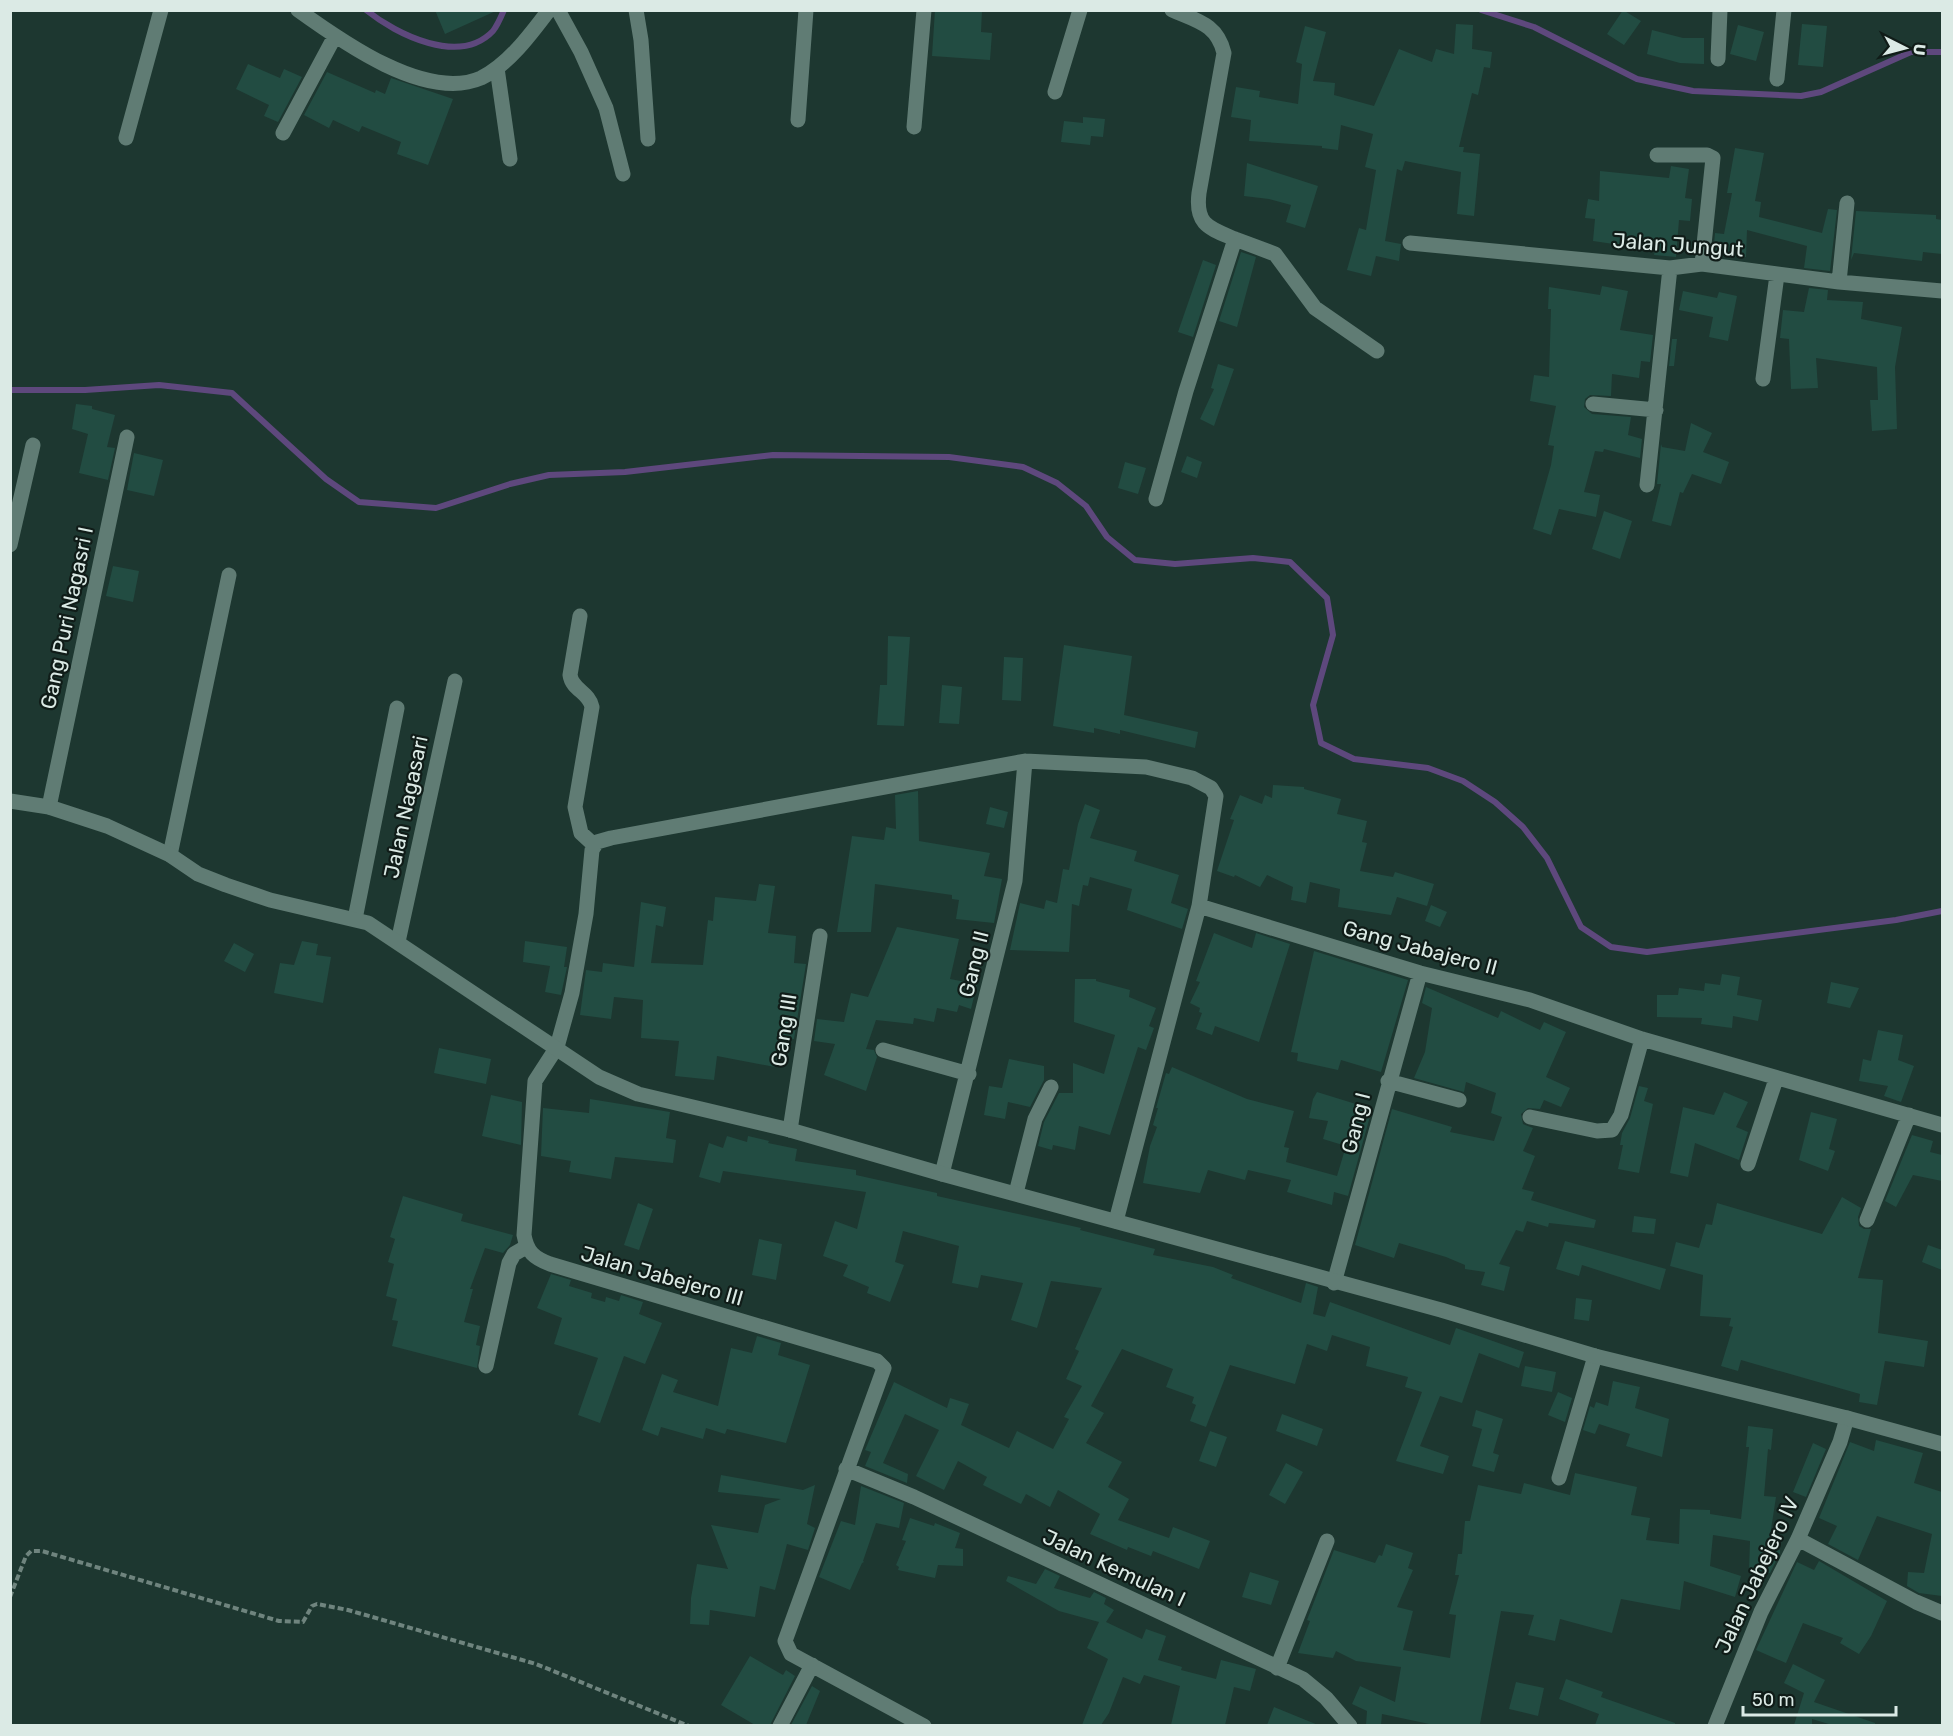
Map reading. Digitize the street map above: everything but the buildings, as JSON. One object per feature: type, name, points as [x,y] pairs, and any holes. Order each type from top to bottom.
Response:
[{"type":"street","points":[[126,138],[161,10]]},
{"type":"street","points":[[298,10],[335,36],[388,67],[419,79],[457,82],[479,79],[497,68],[549,10]]},
{"type":"street","points":[[558,10],[581,52],[606,108],[623,174]]},
{"type":"street","points":[[636,10],[641,40],[648,139]]},
{"type":"street","points":[[798,120],[806,10]]},
{"type":"street","points":[[914,127],[924,10]]},
{"type":"street","points":[[1055,92],[1080,10]]},
{"type":"street","points":[[1172,10],[1200,22],[1220,38],[1224,53],[1199,193],[1198,215],[1203,223],[1214,230],[1275,254],[1315,308],[1377,351]]},
{"type":"street","points":[[1718,59],[1720,10]]},
{"type":"street","points":[[1777,79],[1784,10]]},
{"type":"street","points":[[283,133],[335,36]]},
{"type":"street","points":[[497,68],[510,159]]},
{"type":"street","points":[[1657,155],[1707,155],[1713,158],[1702,264]]},
{"type":"street","points":[[1839,282],[1847,203]]},
{"type":"street","points":[[1156,499],[1235,239]]},
{"type":"street","name":"Jalan Jungut","points":[[1410,243],[1670,268],[1702,264],[1839,282],[1942,291]]},
{"type":"street","points":[[1647,485],[1670,268]]},
{"type":"street","points":[[1762,379],[1777,274]]},
{"type":"street","points":[[1593,404],[1656,410]]},
{"type":"street","name":"Gang Puri Nagasri I","points":[[49,807],[127,437]]},
{"type":"street","points":[[10,546],[33,445]]},
{"type":"street","points":[[170,855],[229,575]]},
{"type":"street","points":[[580,616],[570,675],[571,683],[589,698],[592,707],[576,813],[581,833],[594,845]]},
{"type":"street","name":"Jalan Nagasari","points":[[398,942],[455,681]]},
{"type":"street","points":[[355,919],[397,708]]},
{"type":"street","points":[[594,845],[611,838],[1025,761],[1146,767],[1192,778],[1211,788],[1217,800],[1199,906],[1116,1221]]},
{"type":"street","name":"Gang II","points":[[942,1174],[969,1074],[1015,881],[1025,761]]},
{"type":"street","points":[[10,801],[49,807],[107,826],[170,855],[198,874],[270,900],[368,923],[557,1047],[598,1077],[638,1094],[790,1130],[1334,1283],[1441,1310],[1595,1356],[1847,1418],[1942,1444]]},
{"type":"street","points":[[486,1366],[508,1263],[514,1254],[526,1247],[524,1235],[535,1081],[557,1047],[574,982],[586,914],[594,845]]},
{"type":"street","name":"Gang Jabajero II","points":[[1199,906],[1420,973],[1530,1000],[1642,1039],[1942,1125]]},
{"type":"street","name":"Gang III","points":[[790,1130],[820,936]]},
{"type":"street","name":"Gang I","points":[[1334,1283],[1420,973]]},
{"type":"street","points":[[1530,1117],[1597,1131],[1612,1130],[1621,1115],[1642,1039]]},
{"type":"street","points":[[882,1050],[969,1074]]},
{"type":"street","points":[[1749,1164],[1776,1079]]},
{"type":"street","points":[[1388,1082],[1459,1100]]},
{"type":"street","points":[[1016,1193],[1035,1119],[1051,1087]]},
{"type":"street","points":[[1867,1220],[1909,1115]]},
{"type":"street","name":"Jalan Jabejero III","points":[[526,1247],[532,1256],[550,1264],[877,1361],[884,1368],[883,1377],[846,1469]]},
{"type":"street","points":[[1559,1478],[1595,1356]]},
{"type":"street","name":"Jalan Jabejero IV","points":[[1715,1725],[1761,1612],[1798,1539],[1840,1442],[1847,1418]]},
{"type":"street","points":[[846,1469],[786,1641],[791,1653],[924,1725]]},
{"type":"street","name":"Jalan Kemulan I","points":[[846,1469],[914,1497],[1313,1686],[1350,1725]]},
{"type":"street","points":[[1798,1539],[1916,1602],[1942,1613]]},
{"type":"street","points":[[1277,1668],[1327,1541]]},
{"type":"street","points":[[780,1725],[812,1665]]},
{"type":"path","points":[[10,1597],[26,1556],[31,1551],[42,1551],[279,1621],[303,1622],[312,1606],[317,1604],[348,1610],[536,1665],[689,1725]]},
{"type":"waterway","points":[[366,10],[379,20],[411,37],[446,46],[464,46],[479,41],[493,31],[504,10]]},
{"type":"waterway","points":[[1481,10],[1534,27],[1637,79],[1693,91],[1801,96],[1821,92],[1911,52],[1942,52]]},
{"type":"waterway","points":[[10,390],[85,390],[159,385],[232,393],[326,479],[359,502],[436,508],[510,484],[549,475],[625,472],[773,455],[949,457],[1023,467],[1057,483],[1086,506],[1107,537],[1135,560],[1175,564],[1253,558],[1290,562],[1327,598],[1333,635],[1313,705],[1321,743],[1354,759],[1428,768],[1463,781],[1495,802],[1523,827],[1547,858],[1581,927],[1611,947],[1647,952],[1896,920],[1942,911]]}]
